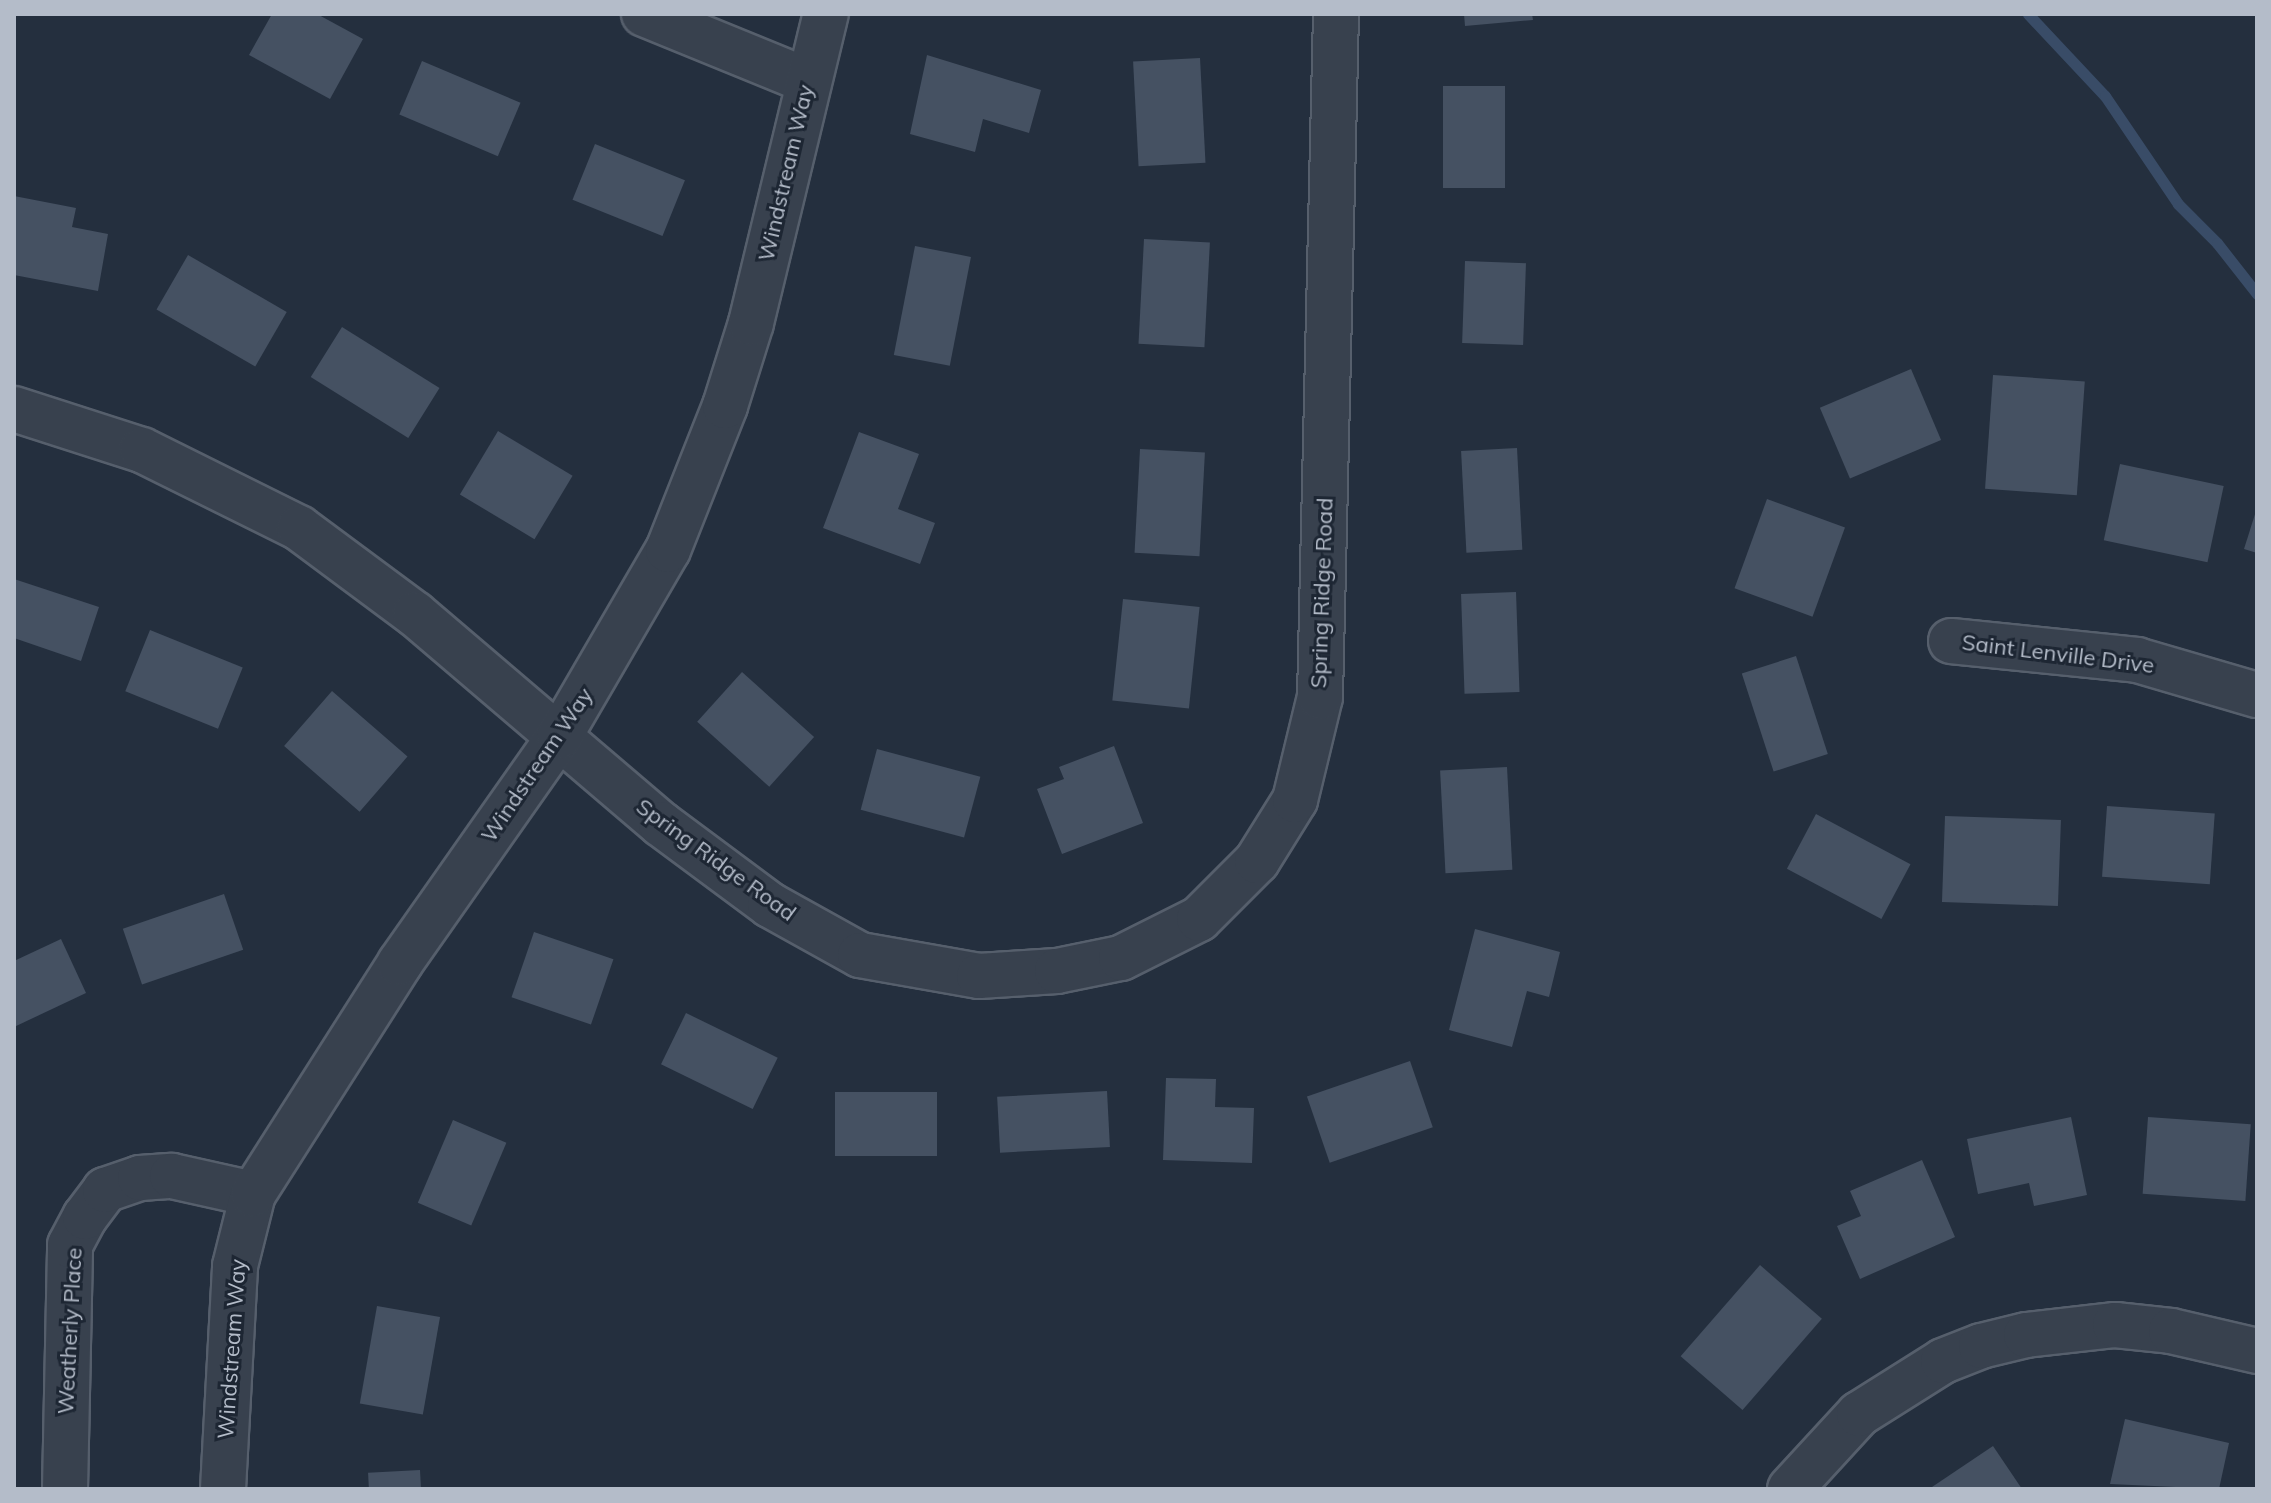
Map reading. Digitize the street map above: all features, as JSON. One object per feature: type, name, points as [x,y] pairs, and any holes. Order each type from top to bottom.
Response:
[{"type":"street","points":[[644,14],[808,81]]},
{"type":"street","name":"Windstream Way","points":[[223,1489],[235,1266],[253,1194],[391,976],[559,737],[635,613],[697,483],[751,323],[826,14]]},
{"type":"street","name":"Spring Ridge Road","points":[[14,409],[142,450],[299,528],[415,614],[661,824],[770,905],[860,955],[979,976],[1057,971],[1121,958],[1199,919],[1257,861],[1295,800],[1320,697],[1336,14]]},
{"type":"street","name":"Saint Lenville Drive","points":[[1951,641],[2137,660],[2257,695]]},
{"type":"street","name":"Weatherly Place","points":[[65,1489],[70,1245],[85,1217],[105,1190],[140,1178],[172,1176],[253,1194]]},
{"type":"street","points":[[1790,1489],[1859,1414],[1943,1361],[1981,1346],[2062,1329],[2115,1325],[2171,1331],[2257,1351]]},
{"type":"building","points":[[272,14],[317,14],[363,39],[330,99],[249,55]]},
{"type":"building","points":[[1464,14],[1532,14],[1533,20],[1465,26]]},
{"type":"building","points":[[927,55],[1041,90],[1029,133],[983,119],[975,152],[910,134]]},
{"type":"building","points":[[1200,58],[1205,163],[1139,166],[1133,62]]},
{"type":"building","points":[[422,61],[520,103],[498,156],[399,114]]},
{"type":"building","points":[[1443,86],[1505,86],[1505,188],[1443,188]]},
{"type":"building","points":[[595,144],[685,180],[662,236],[573,200]]},
{"type":"building","points":[[14,196],[76,208],[72,227],[108,234],[98,291],[14,275]]},
{"type":"building","points":[[1144,239],[1210,242],[1204,347],[1139,344]]},
{"type":"building","points":[[915,246],[971,257],[950,366],[894,355]]},
{"type":"building","points":[[188,255],[287,312],[255,367],[157,310]]},
{"type":"building","points":[[1465,261],[1526,263],[1523,345],[1462,343]]},
{"type":"building","points":[[342,327],[440,388],[408,438],[311,377]]},
{"type":"building","points":[[1911,369],[1941,440],[1850,479],[1820,408]]},
{"type":"building","points":[[1993,375],[2085,381],[2077,495],[1985,489]]},
{"type":"building","points":[[498,431],[573,476],[534,539],[460,494]]},
{"type":"building","points":[[859,432],[919,454],[898,509],[935,523],[920,564],[823,528]]},
{"type":"building","points":[[1517,448],[1522,550],[1466,553],[1461,451]]},
{"type":"building","points":[[1140,449],[1205,452],[1199,556],[1135,553]]},
{"type":"building","points":[[2120,464],[2224,486],[2207,562],[2104,540]]},
{"type":"building","points":[[1767,499],[1845,527],[1813,617],[1735,588]]},
{"type":"building","points":[[2257,511],[2257,553],[2244,549]]},
{"type":"building","points":[[14,579],[99,607],[81,661],[14,638]]},
{"type":"building","points":[[1516,592],[1519,692],[1465,694],[1461,594]]},
{"type":"building","points":[[1123,599],[1200,607],[1189,708],[1112,700]]},
{"type":"building","points":[[150,630],[243,667],[218,729],[125,691]]},
{"type":"building","points":[[1796,656],[1828,754],[1774,772],[1742,674]]},
{"type":"building","points":[[742,672],[814,737],[769,787],[697,722]]},
{"type":"building","points":[[332,691],[407,757],[360,812],[284,746]]},
{"type":"building","points":[[1114,746],[1143,823],[1062,854],[1037,789],[1064,779],[1059,767]]},
{"type":"building","points":[[877,749],[980,777],[964,838],[861,810]]},
{"type":"building","points":[[1507,767],[1512,870],[1445,873],[1440,771]]},
{"type":"building","points":[[2107,806],[2215,814],[2210,884],[2102,877]]},
{"type":"building","points":[[1816,814],[1910,864],[1881,919],[1787,869]]},
{"type":"building","points":[[1945,816],[2061,820],[2058,906],[1942,902]]},
{"type":"building","points":[[224,894],[243,950],[142,985],[123,929]]},
{"type":"building","points":[[1475,929],[1560,952],[1549,997],[1527,991],[1512,1047],[1449,1030]]},
{"type":"building","points":[[534,932],[613,959],[591,1025],[512,997]]},
{"type":"building","points":[[61,939],[86,993],[14,1027],[14,961]]},
{"type":"building","points":[[686,1013],[778,1058],[753,1109],[661,1064]]},
{"type":"building","points":[[1410,1061],[1433,1127],[1330,1163],[1307,1096]]},
{"type":"building","points":[[1166,1078],[1216,1079],[1215,1107],[1254,1108],[1252,1163],[1163,1160]]},
{"type":"building","points":[[1107,1091],[1110,1147],[1000,1153],[997,1097]]},
{"type":"building","points":[[835,1092],[937,1092],[937,1156],[835,1156]]},
{"type":"building","points":[[2071,1117],[2087,1195],[2034,1206],[2029,1183],[1978,1194],[1967,1139]]},
{"type":"building","points":[[2148,1117],[2251,1124],[2245,1201],[2143,1194]]},
{"type":"building","points":[[453,1120],[506,1143],[471,1226],[418,1203]]},
{"type":"building","points":[[1922,1160],[1955,1237],[1860,1279],[1837,1226],[1861,1216],[1850,1191]]},
{"type":"building","points":[[1760,1265],[1822,1319],[1743,1410],[1681,1356]]},
{"type":"building","points":[[377,1306],[440,1317],[423,1415],[360,1403]]},
{"type":"building","points":[[2125,1419],[2229,1443],[2219,1489],[2110,1484]]},
{"type":"building","points":[[1993,1446],[2022,1489],[1929,1489]]},
{"type":"building","points":[[420,1470],[421,1489],[369,1489],[368,1473]]},
{"type":"waterway","points":[[2028,14],[2105,96],[2178,204],[2217,243],[2257,294]]}]
